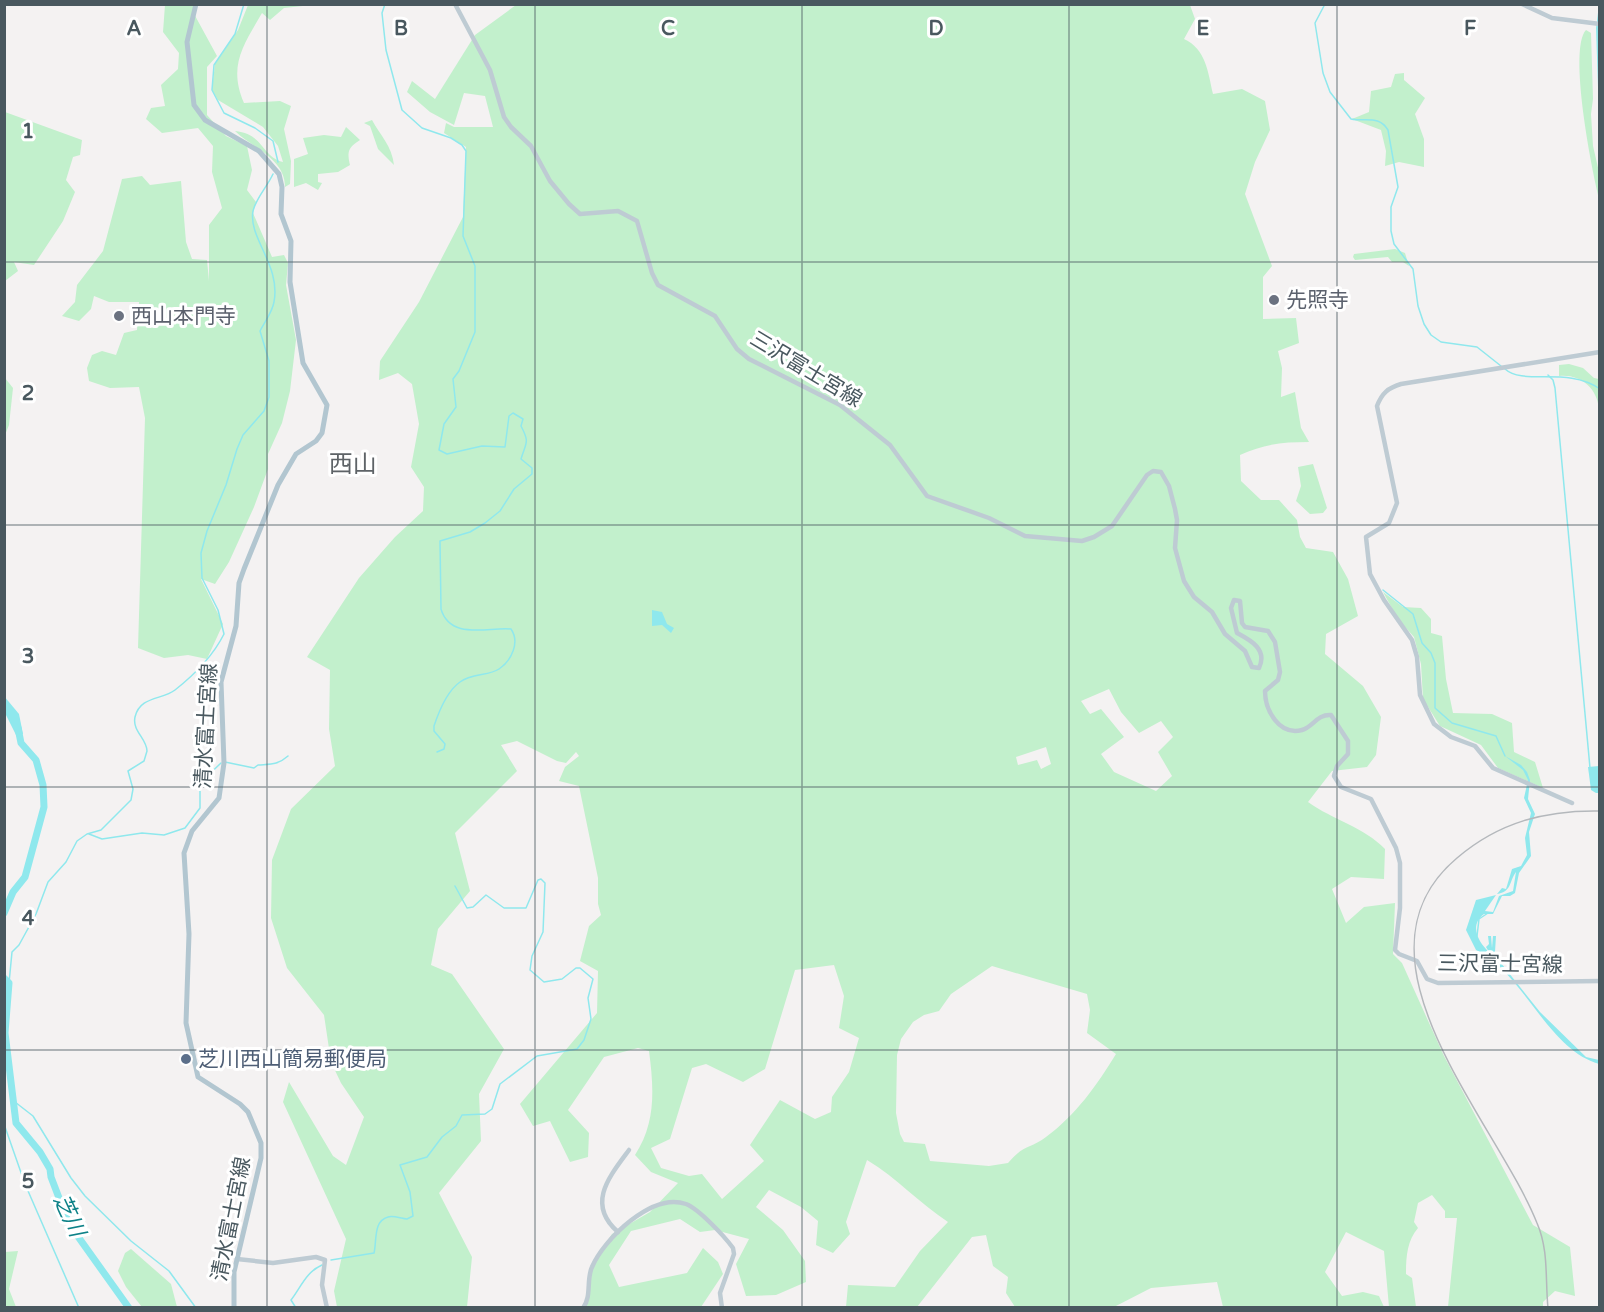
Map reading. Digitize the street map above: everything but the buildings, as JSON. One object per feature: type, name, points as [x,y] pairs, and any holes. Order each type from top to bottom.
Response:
[{"type":"main road","name":"清水富士宮線","points":[[196,4],[187,34],[194,105],[205,120],[260,151],[279,174],[282,187],[281,214],[291,241],[290,282],[303,363],[327,405],[322,433],[292,460],[239,584],[236,626],[221,682],[224,761],[218,802],[192,831],[184,853],[189,934],[186,1023],[198,1077],[243,1106],[261,1143],[261,1158],[237,1259],[234,1308]]},
{"type":"main road","name":"三沢富士宮線","points":[[455,4],[490,70],[504,117],[510,127],[531,146],[550,181],[574,210],[587,215],[618,212],[637,221],[652,273],[658,285],[715,316],[736,349],[749,359],[840,405],[890,445],[927,496],[989,518],[1025,536],[1082,541],[1112,526],[1147,475],[1153,471],[1161,472],[1170,486],[1175,509],[1176,556],[1188,588],[1212,612],[1225,634],[1245,651],[1252,667],[1259,668],[1261,656],[1252,640],[1237,633],[1231,608],[1234,600],[1240,601],[1242,623],[1245,627],[1268,631],[1274,636],[1280,672],[1278,680],[1265,691],[1274,720],[1287,730],[1299,731],[1323,715],[1331,715],[1348,741],[1348,754],[1334,771],[1336,780],[1347,791],[1371,799],[1379,810],[1398,855],[1400,908],[1395,950],[1417,961],[1423,975],[1430,981],[1520,983],[1599,981]]},
{"type":"main road","points":[[1522,4],[1552,18],[1599,24]]},
{"type":"main road","points":[[1572,803],[1493,768],[1474,746],[1450,737],[1434,724],[1420,695],[1417,657],[1412,640],[1384,600],[1370,574],[1366,537],[1389,523],[1397,503],[1377,406],[1381,395],[1389,388],[1401,384],[1599,352]]},
{"type":"main road","points":[[618,1233],[605,1216],[603,1193],[607,1181],[629,1149]]},
{"type":"main road","points":[[583,1308],[588,1297],[591,1268],[618,1233],[648,1208],[675,1203],[689,1206],[733,1248],[734,1254],[719,1298],[722,1308]]},
{"type":"main road","points":[[237,1259],[265,1263],[316,1257],[326,1260],[322,1285],[327,1308]]},
{"type":"green space","points":[[165,5],[194,5],[193,12],[217,56],[207,67],[207,115],[226,136],[247,146],[252,170],[247,190],[256,202],[253,213],[272,257],[284,255],[288,263],[286,285],[296,340],[290,391],[282,423],[268,454],[268,469],[254,507],[229,562],[215,584],[201,579],[223,624],[207,659],[188,655],[164,658],[138,648],[145,418],[139,387],[110,388],[89,381],[87,368],[92,355],[102,351],[116,355],[124,333],[137,330],[139,302],[109,302],[94,296],[91,309],[79,321],[62,316],[75,302],[77,285],[103,251],[122,179],[142,176],[150,185],[181,181],[186,242],[192,259],[207,260],[209,281],[209,225],[222,208],[212,172],[213,146],[198,128],[162,133],[146,119],[151,108],[165,106],[161,85],[178,69],[179,53],[163,32]]},
{"type":"green space","points":[[248,5],[312,5],[284,8],[270,20],[262,13],[244,46],[238,67],[239,90],[244,103],[280,101],[291,106],[284,129],[291,161],[290,184],[285,187],[284,177],[274,161],[235,131],[252,136],[270,155],[283,162],[278,146],[263,127],[218,100],[212,90],[215,64],[238,30]]},
{"type":"green space","points":[[516,5],[1190,5],[1195,19],[1184,39],[1202,55],[1213,94],[1242,89],[1265,101],[1270,130],[1255,162],[1245,194],[1272,266],[1263,277],[1263,319],[1296,318],[1299,343],[1278,351],[1282,368],[1281,397],[1295,392],[1301,428],[1309,442],[1274,444],[1240,455],[1241,481],[1261,500],[1279,500],[1297,520],[1300,537],[1306,548],[1333,552],[1348,579],[1358,616],[1326,634],[1325,654],[1363,686],[1381,717],[1376,755],[1367,767],[1332,771],[1308,802],[1368,835],[1385,849],[1384,879],[1351,877],[1332,889],[1346,923],[1364,907],[1395,903],[1393,954],[1402,963],[1444,1056],[1533,1225],[1570,1247],[1575,1296],[1555,1291],[1543,1302],[1543,1307],[1448,1307],[1457,1218],[1445,1218],[1445,1211],[1432,1195],[1418,1203],[1414,1222],[1418,1228],[1411,1238],[1407,1255],[1406,1274],[1412,1278],[1416,1307],[1389,1307],[1384,1251],[1346,1232],[1325,1272],[1342,1296],[1363,1292],[1379,1296],[1384,1307],[1223,1307],[1217,1282],[1151,1288],[1114,1307],[1015,1307],[1006,1293],[1008,1277],[993,1266],[986,1235],[972,1237],[917,1307],[846,1307],[848,1285],[895,1287],[920,1251],[948,1222],[867,1160],[846,1222],[850,1234],[833,1253],[816,1245],[818,1221],[801,1207],[769,1190],[756,1207],[783,1230],[805,1261],[806,1282],[776,1295],[746,1296],[736,1264],[749,1239],[715,1230],[700,1232],[680,1219],[631,1231],[609,1265],[619,1287],[687,1273],[703,1248],[718,1262],[723,1274],[701,1307],[585,1307],[593,1262],[612,1234],[650,1212],[678,1183],[651,1172],[635,1155],[647,1131],[652,1105],[649,1051],[638,1048],[604,1057],[568,1110],[589,1133],[588,1157],[570,1162],[550,1121],[533,1126],[520,1104],[597,1013],[598,971],[580,961],[589,926],[601,915],[598,904],[598,878],[579,786],[559,781],[565,767],[579,756],[576,752],[566,763],[557,761],[517,741],[501,745],[517,771],[455,833],[470,891],[438,929],[431,965],[452,974],[504,1049],[479,1094],[481,1141],[439,1193],[472,1257],[467,1307],[337,1307],[334,1291],[346,1239],[283,1102],[289,1082],[333,1156],[346,1165],[364,1117],[341,1083],[331,1062],[324,1015],[287,968],[271,918],[272,860],[291,809],[335,766],[329,729],[330,670],[307,657],[359,578],[395,537],[423,511],[424,487],[411,467],[419,424],[412,384],[398,373],[379,380],[380,361],[419,302],[463,217],[466,147],[444,133],[446,123],[454,127],[493,127],[485,96],[464,93],[454,125],[430,112],[407,92],[412,81],[435,99],[475,35]],"holes":[[[1109,689],[1121,712],[1139,733],[1161,721],[1173,737],[1158,752],[1172,776],[1156,791],[1114,772],[1101,754],[1124,737],[1101,709],[1090,714],[1081,701]],[[1046,747],[1051,764],[1041,769],[1037,760],[1018,765],[1016,757]],[[834,965],[844,996],[839,1028],[859,1038],[849,1072],[832,1097],[831,1112],[815,1119],[780,1100],[750,1145],[764,1161],[722,1199],[702,1174],[689,1176],[661,1168],[651,1148],[670,1139],[692,1068],[706,1064],[743,1082],[765,1069],[795,970]],[[992,966],[1087,994],[1090,1010],[1087,1033],[1116,1054],[1093,1088],[1067,1119],[1046,1137],[1018,1153],[1008,1163],[989,1166],[930,1161],[925,1144],[904,1142],[900,1134],[896,1113],[897,1055],[901,1039],[913,1022],[924,1015],[939,1011],[951,994]]]},
{"type":"green space","points":[[1586,30],[1591,33],[1593,99],[1591,114],[1593,146],[1599,172],[1599,198],[1591,163],[1580,84],[1581,42]]},
{"type":"green space","points":[[1404,73],[1404,80],[1425,98],[1415,114],[1424,139],[1424,167],[1399,162],[1385,166],[1386,151],[1381,130],[1352,119],[1369,112],[1371,91],[1391,87],[1395,74]]},
{"type":"green space","points":[[5,112],[82,140],[80,155],[73,157],[66,180],[75,192],[63,221],[34,265],[14,262],[18,271],[5,281]]},
{"type":"green space","points":[[372,120],[388,146],[394,165],[378,149],[370,126],[364,123]]},
{"type":"green space","points":[[346,127],[360,140],[349,150],[350,165],[338,172],[318,174],[318,182],[322,183],[318,190],[306,183],[294,187],[294,159],[308,154],[303,138],[324,135],[341,137]]},
{"type":"green space","points":[[1395,249],[1405,253],[1409,266],[1403,262],[1392,262],[1388,257],[1355,260],[1353,257],[1354,254]]},
{"type":"green space","points":[[1569,364],[1583,368],[1594,378],[1599,379],[1599,409],[1595,395],[1586,384],[1574,377],[1559,376],[1559,365]]},
{"type":"green space","points":[[5,378],[13,388],[9,425],[5,435]]},
{"type":"green space","points":[[1313,464],[1327,508],[1323,513],[1310,514],[1296,501],[1301,486],[1298,467]]},
{"type":"green space","points":[[1383,592],[1403,607],[1421,608],[1431,619],[1431,633],[1442,636],[1446,679],[1453,713],[1492,714],[1512,723],[1514,752],[1535,762],[1543,788],[1498,768],[1481,745],[1440,726],[1423,699],[1421,664],[1414,637],[1398,619]]},
{"type":"green space","points":[[131,1249],[171,1284],[177,1307],[142,1307],[126,1287],[118,1271],[125,1253]]},
{"type":"green space","points":[[18,1251],[9,1289],[16,1307],[5,1307],[5,1252]]},
{"type":"water","points":[[1599,5],[1599,117],[1596,28]]},
{"type":"water","points":[[652,610],[662,612],[667,624],[674,628],[671,633],[662,625],[652,626]]},
{"type":"water","points":[[4,696],[19,714],[23,734],[17,737],[5,713]]},
{"type":"water","points":[[1505,756],[1521,765],[1530,780],[1528,799],[1535,814],[1529,832],[1531,856],[1519,873],[1515,893],[1502,896],[1493,914],[1484,914],[1479,918],[1477,933],[1481,943],[1489,952],[1486,947],[1489,944],[1488,936],[1491,936],[1492,948],[1493,936],[1496,936],[1495,952],[1501,963],[1540,1012],[1586,1057],[1599,1060],[1599,1064],[1581,1056],[1564,1043],[1508,975],[1476,950],[1466,930],[1476,900],[1496,895],[1485,911],[1493,912],[1499,896],[1513,891],[1516,872],[1508,889],[1497,894],[1502,888],[1506,889],[1512,869],[1521,866],[1527,855],[1525,838],[1531,813],[1524,798],[1528,780],[1523,770]]},
{"type":"water","points":[[1599,766],[1599,793],[1596,793],[1591,790],[1588,767]]},
{"type":"waterway","points":[[244,4],[235,34],[214,65],[212,90],[224,113],[255,128],[273,141],[278,162]]},
{"type":"waterway","points":[[385,4],[382,13],[386,50],[402,110],[422,128],[451,138],[462,145],[466,151],[463,236],[475,266],[475,332],[459,371],[453,379],[456,407],[444,424],[439,450],[447,454],[482,446],[505,447],[509,416],[513,413],[523,419],[521,426],[526,442],[521,459],[532,468],[532,474],[514,489],[500,511],[485,523],[470,532],[440,541],[441,609],[446,619],[452,625],[470,630],[511,629],[515,645],[508,661],[499,669],[464,679],[447,696],[434,726],[434,731],[445,744],[444,749],[437,752]]},
{"type":"waterway","points":[[1325,4],[1315,23],[1323,73],[1330,92],[1351,119],[1381,122],[1388,130],[1398,187],[1391,207],[1391,231],[1394,244],[1413,269],[1418,306],[1424,324],[1431,335],[1441,342],[1477,347],[1501,366]]},
{"type":"waterway","points":[[9,983],[12,952],[19,945],[36,914],[48,882],[66,862],[77,841],[87,834],[101,830],[131,800],[133,789],[128,771],[144,761],[147,751],[136,727],[135,717],[138,710],[146,702],[175,690],[189,678],[209,657],[224,634],[218,610],[202,578],[201,553],[243,435],[264,411],[269,397],[269,361],[260,331],[273,306],[275,289],[269,264],[255,231],[253,211],[273,174]]},
{"type":"waterway","points":[[1505,369],[1523,376],[1574,379],[1587,382],[1600,389]]},
{"type":"waterway","points":[[1548,375],[1553,380],[1555,388],[1590,768]]},
{"type":"waterway","points":[[1383,590],[1413,614],[1422,643],[1431,653],[1435,663],[1435,708],[1452,723],[1496,736],[1505,756]]},
{"type":"waterway","name":"芝川","points":[[4,913],[13,892],[25,877],[44,807],[43,785],[36,760],[21,743],[18,728]]},
{"type":"waterway","points":[[225,762],[254,768],[258,765],[278,763],[288,756]]},
{"type":"waterway","points":[[89,834],[102,839],[142,833],[164,835],[185,828],[200,808],[200,783],[221,763]]},
{"type":"waterway","points":[[331,1260],[374,1253],[378,1227],[383,1219],[392,1216],[407,1219],[413,1216],[410,1192],[400,1165],[427,1157],[442,1137],[456,1126],[462,1115],[485,1114],[492,1109],[500,1084],[537,1056],[577,1049],[584,1040],[591,1019],[588,998],[593,979],[580,968],[576,968],[562,979],[544,982],[530,970],[532,956],[543,932],[545,883],[541,879],[538,880],[526,908],[504,908],[486,895],[473,907],[467,908],[455,886]]},
{"type":"waterway","points":[[1477,936],[1479,919],[1488,913]]},
{"type":"waterway","name":"芝川","points":[[4,978],[9,983],[5,1033],[16,1123],[40,1152],[50,1169],[69,1224],[129,1308]]},
{"type":"waterway","points":[[15,1102],[33,1116],[71,1178],[85,1196],[131,1241],[169,1271],[196,1308]]},
{"type":"waterway","points":[[4,1124],[25,1184],[79,1308]]},
{"type":"waterway","points":[[296,1308],[291,1300],[308,1276],[322,1265]]},
{"type":"railway","points":[[1548,1308],[1545,1254],[1541,1233],[1517,1182],[1463,1089],[1438,1040],[1420,990],[1414,943],[1425,898],[1457,858],[1473,846],[1506,827],[1542,816],[1600,811]]},
{"type":"place","name":"先照寺","points":[[1274,300]]},
{"type":"place","name":"西山本門寺","points":[[119,316]]},
{"type":"place","name":"芝川西山簡易郵便局","points":[[186,1059]]},
{"type":"district","name":"西山","points":[[353,464]]}]
